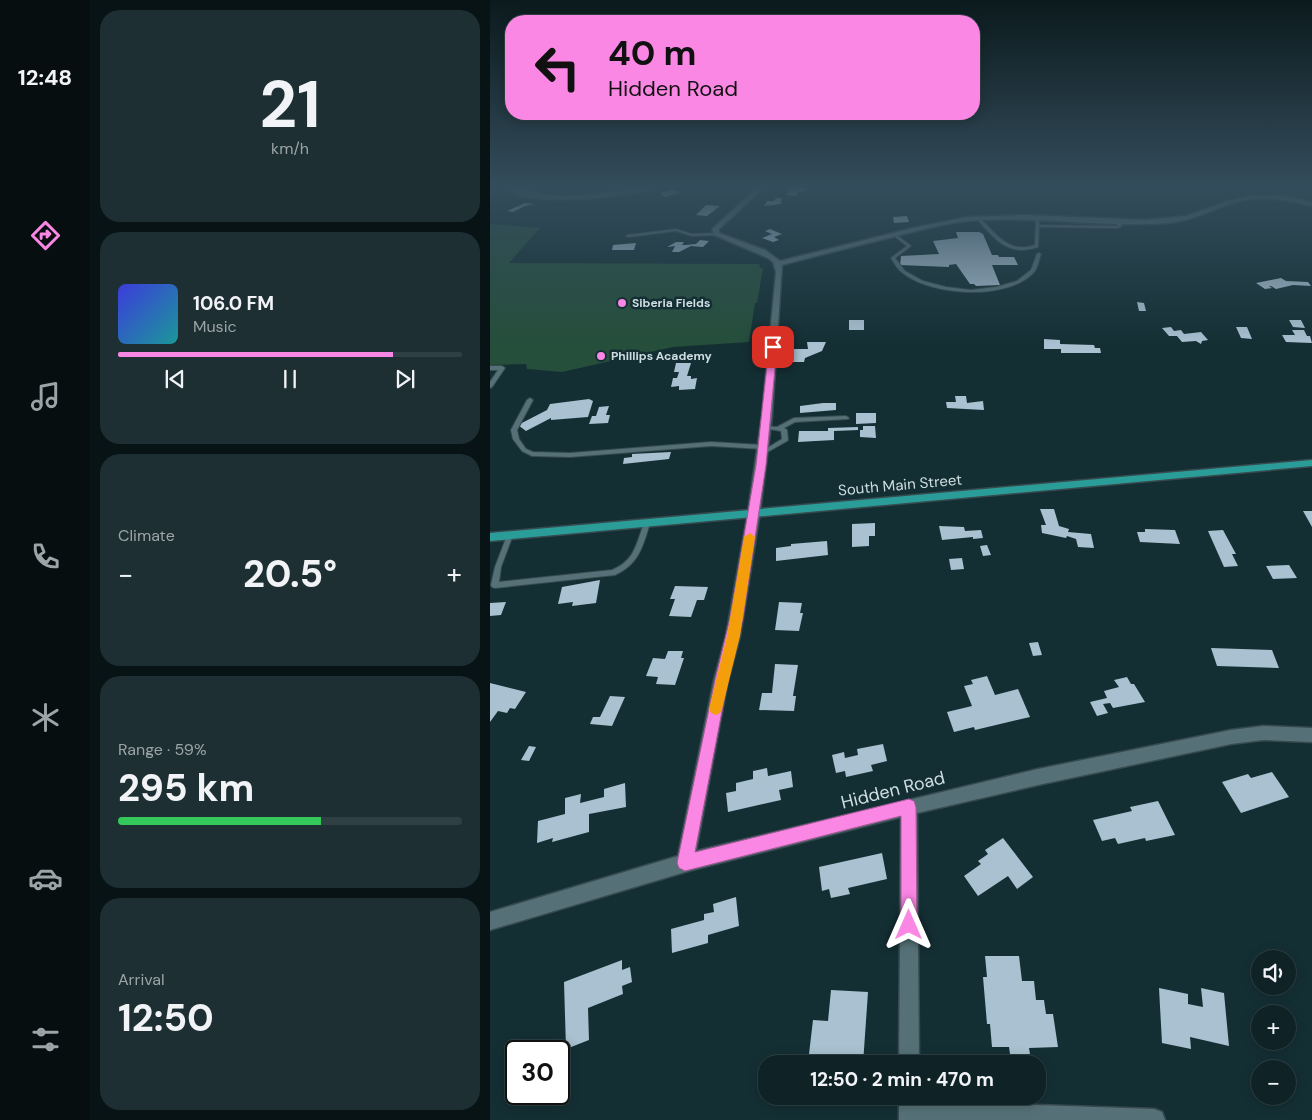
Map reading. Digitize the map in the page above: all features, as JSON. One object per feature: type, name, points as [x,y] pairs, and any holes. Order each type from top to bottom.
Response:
[{"type":"main road","name":"South Main Street","points":[[490,537],[1312,463]]},
{"type":"street","points":[[685,863],[722,680],[733,636],[754,512],[763,450],[778,282],[778,264],[771,256],[732,240]]},
{"type":"street","points":[[778,264],[870,240]]},
{"type":"street","name":"Hidden Road","points":[[490,921],[685,863],[909,807],[1231,737],[1263,733],[1312,735]]},
{"type":"street","points":[[909,807],[910,1055]]},
{"type":"street","points":[[910,1109],[1154,1120]]},
{"type":"lane","points":[[902,240],[909,246],[893,258],[896,268],[924,284],[954,290],[988,290],[1024,280],[1037,268],[1040,254]]},
{"type":"lane","points":[[1000,240],[1004,245],[1014,248],[1036,246],[1036,240]]},
{"type":"lane","points":[[490,368],[502,368],[490,386]]},
{"type":"lane","points":[[530,400],[514,430],[516,439],[524,450],[532,454],[570,455],[711,444],[763,450],[785,440],[784,430],[765,427]]},
{"type":"lane","points":[[778,429],[794,420],[846,418]]},
{"type":"lane","points":[[510,535],[498,567],[495,585],[613,573],[625,569],[639,548],[647,523]]},
{"type":"green space","name":"Siberia Fields","points":[[490,240],[529,240],[509,263],[760,264],[759,268],[763,268],[749,342],[673,347],[562,372],[527,369],[526,364],[490,365]]},
{"type":"building","points":[[700,240],[709,241],[703,247],[691,246],[679,252],[672,252],[675,246],[667,247],[676,242],[684,242],[682,245],[696,244]]},
{"type":"building","points":[[986,240],[992,255],[1014,257],[1018,265],[992,265],[1000,285],[976,286],[970,284],[956,264],[949,265],[949,267],[900,265],[901,256],[939,254],[933,241]]},
{"type":"building","points":[[636,243],[634,250],[612,250],[613,245]]},
{"type":"building","points":[[1281,278],[1286,281],[1308,282],[1311,286],[1293,285],[1276,289],[1269,286],[1272,288],[1265,289],[1256,283]]},
{"type":"building","points":[[1137,302],[1144,303],[1146,311],[1139,311]]},
{"type":"building","points":[[849,320],[864,320],[864,330],[849,330]]},
{"type":"building","points":[[1289,320],[1301,320],[1305,328],[1293,327]]},
{"type":"building","points":[[1171,327],[1174,331],[1181,330],[1184,334],[1201,332],[1208,340],[1202,341],[1201,344],[1196,341],[1182,342],[1177,336],[1169,336],[1162,328]]},
{"type":"building","points":[[1236,327],[1247,327],[1252,339],[1241,338]]},
{"type":"building","points":[[1292,330],[1304,330],[1307,336],[1310,336],[1312,343],[1286,342],[1282,335],[1295,335]]},
{"type":"building","points":[[1044,339],[1060,340],[1060,344],[1094,345],[1095,348],[1100,348],[1101,353],[1061,353],[1061,349],[1044,349]]},
{"type":"building","points":[[807,342],[826,342],[822,351],[805,358],[804,362],[793,362],[794,355],[780,356],[782,346],[791,346],[790,349],[808,349]]},
{"type":"building","points":[[676,363],[691,363],[687,376],[691,376],[691,379],[697,378],[695,389],[679,390],[679,386],[671,387],[673,378],[677,378],[679,372],[674,372]]},
{"type":"building","points":[[955,396],[966,396],[967,403],[983,401],[984,410],[947,408],[946,402],[956,402]]},
{"type":"building","points":[[589,399],[593,401],[588,417],[551,420],[551,418],[526,431],[518,425],[547,410],[550,404]]},
{"type":"building","points":[[836,403],[836,410],[800,413],[800,406]]},
{"type":"building","points":[[609,406],[606,415],[610,415],[608,423],[589,424],[592,416],[596,416],[599,407]]},
{"type":"building","points":[[856,413],[876,413],[876,423],[856,424]]},
{"type":"building","points":[[863,426],[875,426],[876,438],[860,437],[860,430],[863,430]]},
{"type":"building","points":[[858,427],[858,430],[834,431],[834,440],[798,442],[799,431],[828,431],[828,428]]},
{"type":"building","points":[[671,452],[669,459],[623,464],[624,458],[632,457],[632,454]]},
{"type":"building","points":[[1040,509],[1054,509],[1059,526],[1069,529],[1068,532],[1091,534],[1094,548],[1078,547],[1076,539],[1067,536],[1066,538],[1042,533],[1041,525],[1046,525]]},
{"type":"building","points":[[1303,511],[1312,511],[1312,527]]},
{"type":"building","points":[[875,523],[875,536],[869,536],[869,546],[852,547],[852,524]]},
{"type":"building","points":[[939,526],[964,527],[965,531],[981,530],[983,538],[942,540]]},
{"type":"building","points":[[1145,529],[1175,530],[1180,544],[1140,542],[1137,532],[1145,532]]},
{"type":"building","points":[[1223,530],[1236,554],[1232,554],[1238,566],[1224,567],[1208,531]]},
{"type":"building","points":[[827,541],[828,555],[776,561],[776,548],[791,546],[791,544]]},
{"type":"building","points":[[987,545],[991,555],[983,556],[980,546]]},
{"type":"building","points":[[962,558],[964,569],[951,570],[949,559]]},
{"type":"building","points":[[1289,565],[1297,578],[1273,579],[1266,566]]},
{"type":"building","points":[[600,580],[596,603],[572,606],[573,602],[558,604],[562,587]]},
{"type":"building","points":[[675,586],[708,587],[704,600],[697,600],[691,617],[669,616],[675,599],[670,599]]},
{"type":"building","points":[[506,602],[501,615],[490,616],[490,603]]},
{"type":"building","points":[[779,602],[802,603],[800,613],[803,613],[799,631],[775,630]]},
{"type":"building","points":[[1038,642],[1042,655],[1033,656],[1029,643]]},
{"type":"building","points":[[1211,648],[1272,650],[1279,668],[1217,666]]},
{"type":"building","points":[[668,651],[683,651],[681,658],[684,658],[675,685],[656,684],[658,677],[646,676],[653,658],[665,659]]},
{"type":"building","points":[[775,664],[798,665],[793,696],[796,696],[794,711],[759,710],[762,693],[772,693]]},
{"type":"building","points":[[987,676],[995,695],[1018,689],[1030,717],[975,730],[974,727],[954,732],[947,712],[972,706],[964,686],[973,684],[971,680]]},
{"type":"building","points":[[1127,677],[1131,684],[1134,684],[1145,702],[1113,708],[1110,703],[1103,704],[1108,713],[1097,716],[1090,702],[1107,698],[1104,691],[1119,687],[1114,680]]},
{"type":"building","points":[[490,683],[526,692],[515,709],[510,708],[507,713],[498,711],[490,722]]},
{"type":"building","points":[[610,696],[625,697],[612,726],[590,724],[593,717],[600,717]]},
{"type":"building","points":[[883,744],[887,761],[871,765],[873,771],[846,777],[845,771],[836,773],[832,755],[844,752],[845,758],[858,755],[857,749]]},
{"type":"building","points":[[529,746],[536,747],[529,761],[521,760]]},
{"type":"building","points":[[767,768],[768,776],[791,771],[793,787],[779,790],[781,800],[728,812],[726,793],[736,791],[736,783],[753,779],[753,771]]},
{"type":"building","points":[[1272,772],[1289,797],[1241,813],[1222,782],[1248,774],[1251,778]]},
{"type":"building","points":[[625,783],[626,807],[589,814],[589,832],[552,842],[553,838],[537,843],[538,821],[565,814],[565,798],[581,794],[580,803],[604,797],[604,789]]},
{"type":"building","points":[[1158,801],[1175,835],[1146,841],[1145,838],[1118,844],[1115,838],[1102,841],[1093,820],[1132,811],[1130,807]]},
{"type":"building","points":[[1003,838],[1033,877],[1017,889],[1008,876],[978,896],[964,876],[981,864],[978,861],[988,854],[985,850]]},
{"type":"building","points":[[882,853],[887,879],[848,888],[850,894],[831,898],[829,889],[822,891],[819,867]]},
{"type":"building","points":[[736,897],[739,926],[708,935],[708,943],[672,953],[671,929],[704,920],[704,914],[714,912],[713,904]]},
{"type":"building","points":[[985,956],[1019,956],[1022,981],[1034,981],[1036,1000],[1044,1000],[1046,1014],[1053,1014],[1058,1047],[1029,1048],[1030,1054],[1010,1054],[1009,1047],[992,1047],[990,1024],[987,1024],[983,977],[987,977]]},
{"type":"building","points":[[622,960],[622,970],[630,967],[632,982],[622,986],[623,994],[588,1008],[589,1040],[570,1047],[570,1040],[566,1040],[564,982]]},
{"type":"building","points":[[1159,988],[1188,994],[1188,1004],[1203,1007],[1201,988],[1224,993],[1229,1046],[1190,1037],[1191,1049],[1162,1043]]},
{"type":"building","points":[[831,990],[868,992],[864,1055],[809,1054],[813,1020],[828,1021]]},
{"type":"slow traffic","points":[[716,709],[733,636],[750,537]]},
{"type":"place","name":"Siberia Fields","points":[[622,303]]},
{"type":"place","name":"Phillips Academy","points":[[601,356]]},
{"type":"route","points":[[773,347],[761,465],[733,636],[722,680],[685,863],[909,807],[909,925]]}]
